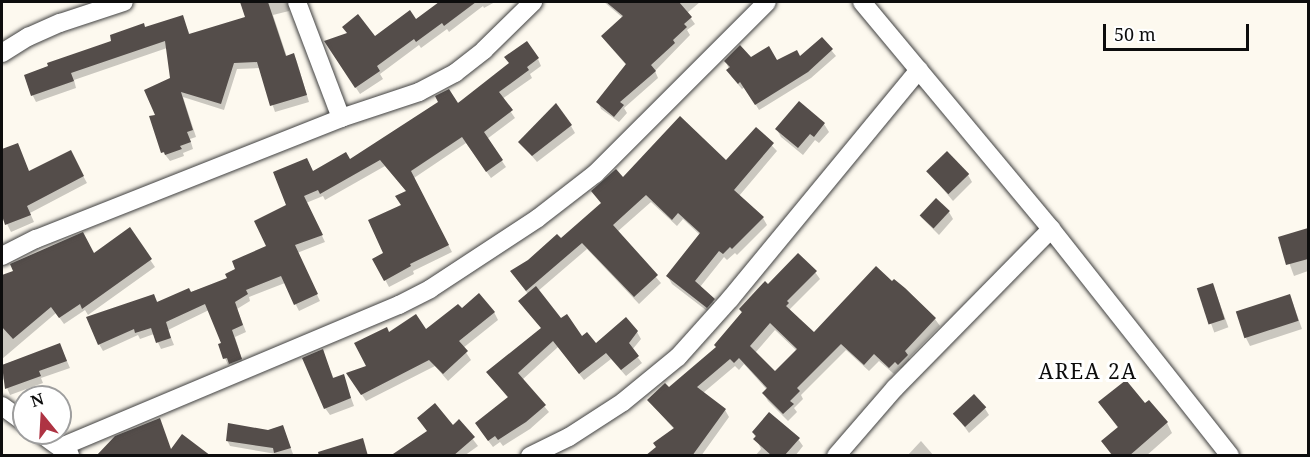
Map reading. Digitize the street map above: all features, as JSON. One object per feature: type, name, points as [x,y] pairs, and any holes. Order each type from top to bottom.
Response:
[{"type":"street","points":[[2,54],[28,37],[60,23],[124,2]]},
{"type":"street","points":[[297,2],[341,118]]},
{"type":"street","points":[[2,256],[36,239],[341,118],[419,92],[455,73],[484,50],[533,2]]},
{"type":"street","points":[[66,451],[399,305],[440,283],[538,218],[595,174],[767,2]]},
{"type":"street","points":[[862,2],[1051,229],[1230,456]]},
{"type":"street","points":[[530,456],[569,437],[623,402],[678,357],[730,298],[919,70]]},
{"type":"street","points":[[836,456],[896,388],[1051,229]]},
{"type":"building","points":[[240,2],[268,2],[286,56],[294,53],[307,95],[270,106],[257,62],[234,63],[221,104],[181,92],[193,130],[187,132],[191,142],[180,146],[182,149],[165,155],[164,152],[161,153],[149,116],[155,115],[144,90],[170,78],[165,41],[71,73],[74,81],[31,96],[24,75],[48,66],[47,63],[111,41],[110,35],[144,23],[145,27],[183,15],[189,34],[245,17]]},
{"type":"building","points":[[439,2],[476,2],[444,26],[442,23],[416,42],[414,39],[377,66],[380,71],[355,88],[324,41],[347,33],[342,27],[358,14],[375,36],[410,10],[416,19]]},
{"type":"building","points":[[606,2],[679,2],[692,17],[684,24],[687,27],[673,40],[675,43],[651,65],[656,71],[620,102],[624,105],[614,117],[596,102],[626,64],[601,36],[623,16]]},
{"type":"building","points":[[822,37],[833,49],[808,72],[755,105],[740,82],[738,84],[726,70],[730,67],[724,61],[740,45],[751,57],[769,46],[777,60],[797,50],[800,56]]},
{"type":"building","points":[[527,41],[539,58],[527,67],[529,70],[499,92],[513,110],[484,132],[503,160],[486,172],[462,137],[411,171],[449,245],[410,264],[411,266],[384,281],[372,259],[383,253],[368,220],[401,205],[395,196],[406,191],[380,160],[320,194],[318,190],[304,196],[323,235],[295,245],[318,294],[294,305],[281,276],[246,290],[248,294],[235,302],[243,325],[232,330],[242,359],[229,364],[227,358],[223,359],[218,344],[221,343],[205,304],[166,322],[171,338],[156,343],[151,328],[135,333],[134,329],[98,345],[86,317],[154,294],[157,302],[189,288],[191,292],[227,278],[225,274],[235,269],[232,261],[266,246],[254,221],[286,205],[273,172],[307,158],[313,171],[346,152],[350,159],[438,102],[435,96],[449,89],[458,103],[509,63],[504,57]]},
{"type":"building","points":[[799,101],[825,123],[814,137],[810,134],[798,148],[775,129]]},
{"type":"building","points":[[556,103],[572,125],[532,156],[518,142]]},
{"type":"building","points":[[680,116],[726,160],[756,127],[774,143],[734,190],[764,217],[732,249],[730,247],[723,254],[719,251],[695,281],[715,299],[707,308],[666,276],[700,233],[678,213],[672,220],[646,195],[613,225],[658,275],[634,297],[582,243],[526,291],[510,271],[528,260],[557,234],[561,238],[601,203],[591,191],[616,169],[623,177]]},
{"type":"building","points":[[18,143],[29,171],[71,150],[84,176],[27,206],[31,215],[5,225],[2,215],[2,149]]},
{"type":"building","points":[[947,151],[969,174],[948,194],[926,171]]},
{"type":"building","points":[[936,198],[950,211],[934,229],[920,216]]},
{"type":"building","points":[[130,227],[152,259],[82,309],[80,304],[59,318],[51,307],[13,339],[2,327],[2,275],[13,271],[10,264],[83,232],[94,253]]},
{"type":"building","points":[[1308,228],[1308,259],[1286,265],[1278,237]]},
{"type":"building","points":[[798,253],[817,271],[787,301],[789,303],[786,306],[814,332],[876,266],[892,281],[894,279],[905,288],[936,318],[905,351],[908,355],[898,365],[895,362],[889,368],[874,354],[864,365],[841,344],[797,388],[800,391],[790,401],[794,404],[783,414],[762,393],[767,388],[739,358],[734,363],[730,359],[697,387],[726,409],[692,456],[645,456],[656,447],[653,443],[674,428],[647,400],[665,383],[669,387],[716,347],[714,345],[742,312],[739,309],[765,281],[768,284]],"holes":[[[770,323],[797,349],[775,371],[750,346]]]},
{"type":"building","points":[[1213,283],[1225,319],[1209,324],[1197,288]]},
{"type":"building","points":[[536,286],[561,318],[567,314],[582,336],[587,332],[596,343],[626,317],[638,331],[629,343],[639,356],[621,370],[606,353],[579,374],[553,341],[518,373],[546,405],[526,422],[498,440],[495,436],[488,441],[475,423],[508,397],[486,372],[541,328],[518,301]]},
{"type":"building","points":[[479,293],[495,312],[459,341],[468,351],[443,374],[429,360],[361,395],[346,373],[366,366],[354,343],[387,327],[389,332],[416,314],[426,329],[458,304],[462,308]]},
{"type":"building","points":[[1290,294],[1299,321],[1244,338],[1236,312]]},
{"type":"building","points":[[60,343],[67,361],[39,371],[41,376],[5,389],[2,365]]},
{"type":"building","points":[[323,349],[333,378],[344,374],[351,398],[324,409],[302,358]]},
{"type":"building","points":[[1126,380],[1145,403],[1149,400],[1168,422],[1129,456],[1113,456],[1101,441],[1118,427],[1098,402]]},
{"type":"building","points":[[974,394],[986,407],[965,427],[953,414]]},
{"type":"building","points":[[435,403],[453,425],[459,419],[475,437],[453,456],[390,456],[427,431],[417,418]]},
{"type":"building","points":[[769,412],[800,438],[784,456],[772,456],[753,439],[756,436],[752,432]]},
{"type":"building","points":[[160,418],[171,449],[182,434],[211,456],[96,456],[115,436]]},
{"type":"building","points":[[228,423],[268,430],[283,425],[291,448],[274,453],[273,448],[226,441]]},
{"type":"building","points":[[363,438],[368,456],[319,456],[318,452]]},
{"type":"district","name":"AREA 2A","points":[[1088,371]]}]
